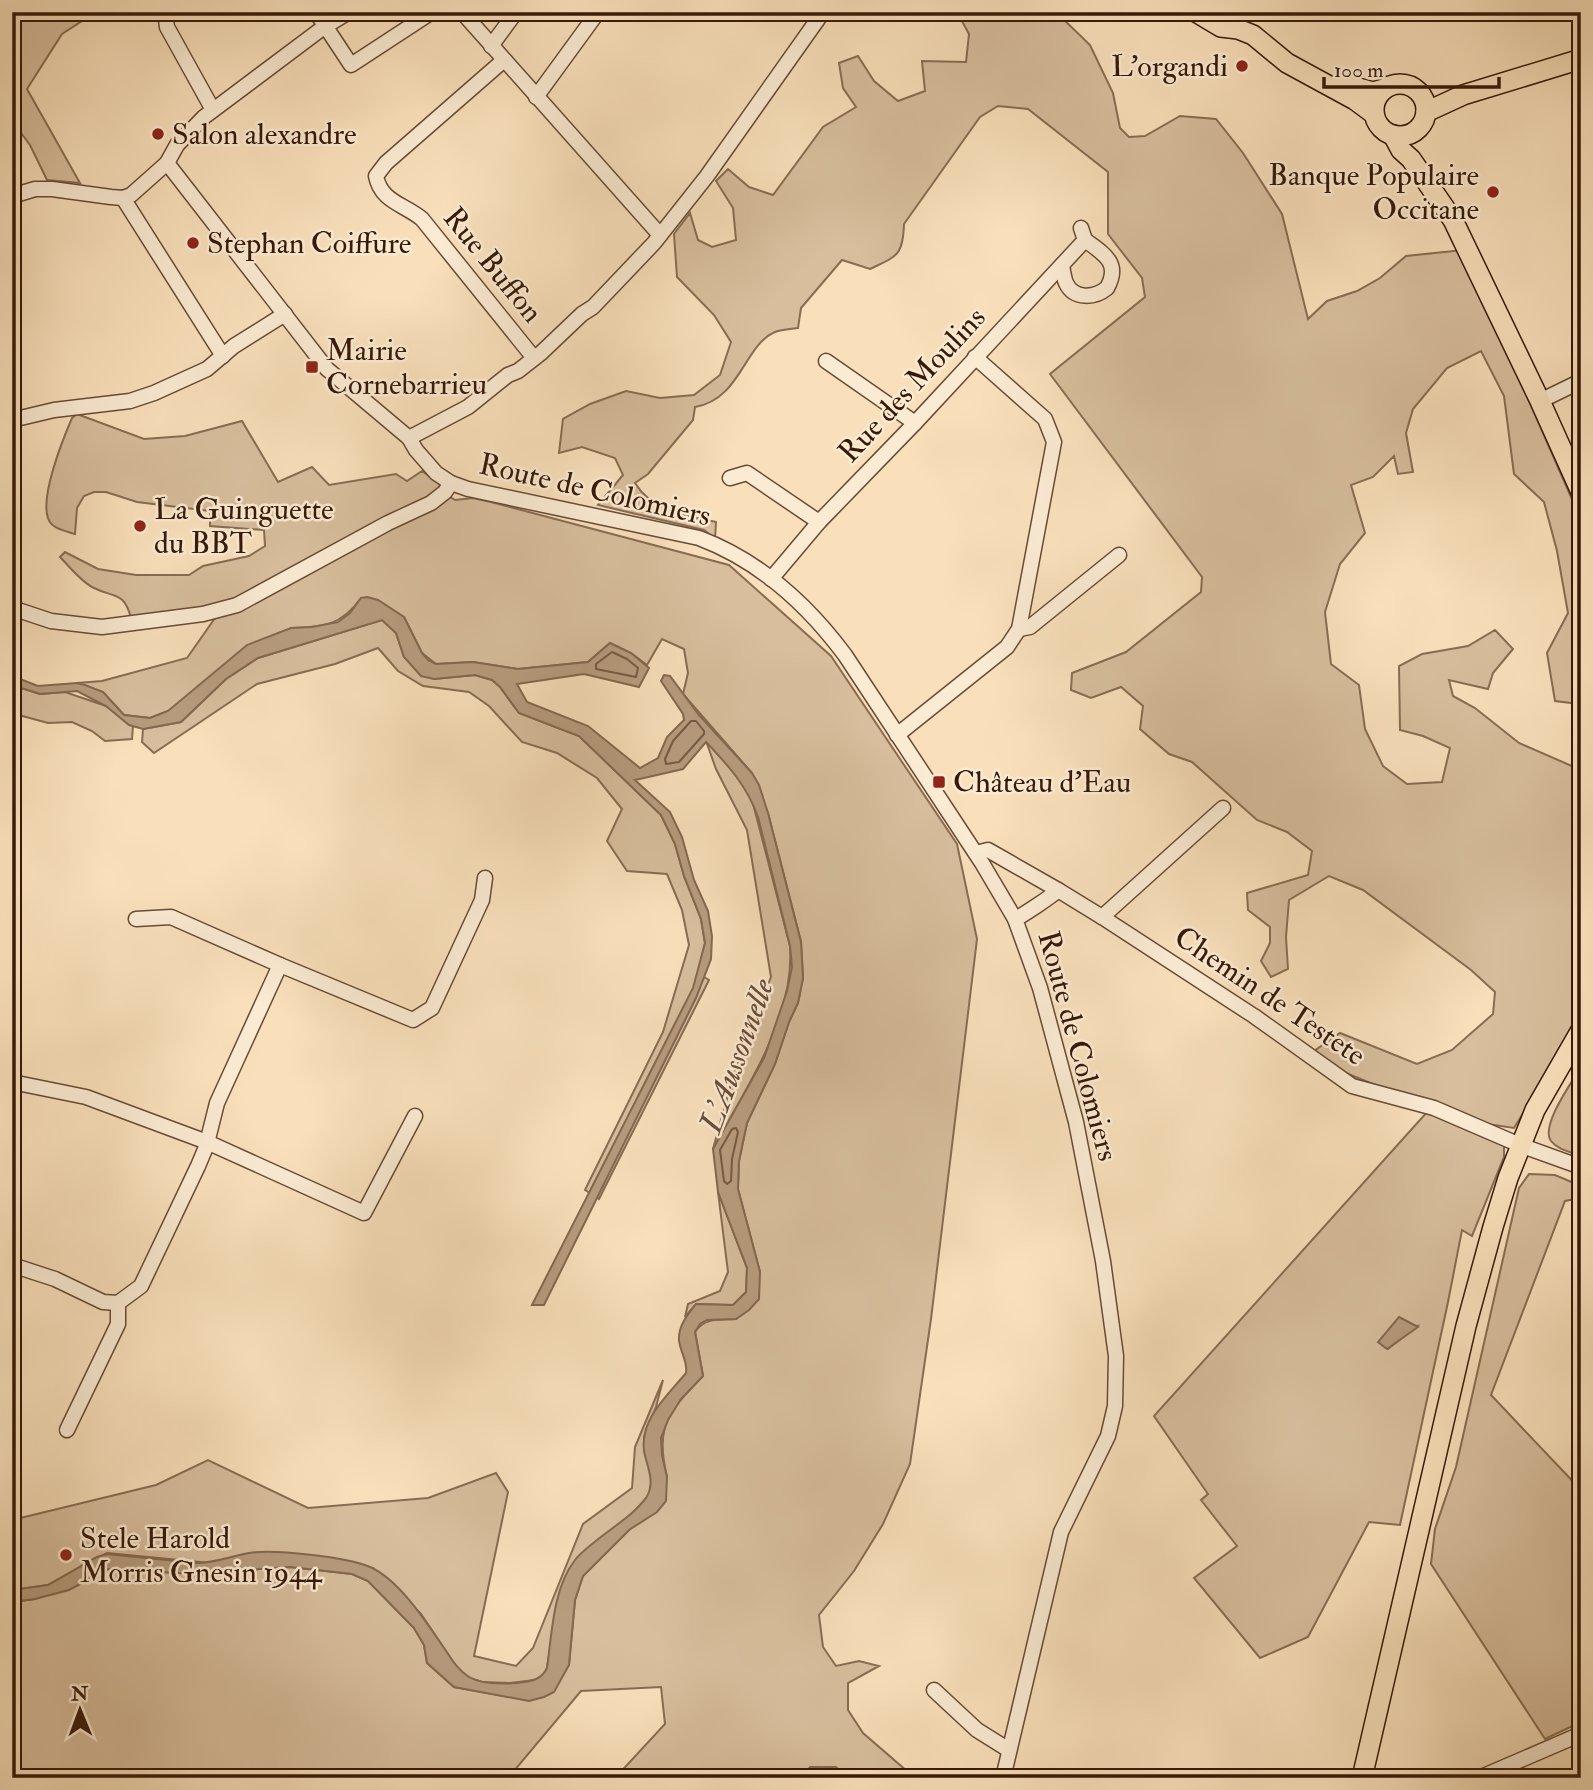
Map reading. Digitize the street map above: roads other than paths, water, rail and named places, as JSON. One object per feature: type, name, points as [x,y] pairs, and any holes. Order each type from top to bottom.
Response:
[{"type":"main road","points":[[1198,14],[1256,27],[1298,61],[1347,86],[1373,92],[1392,85],[1406,85],[1423,103]]},
{"type":"main road","points":[[1198,14],[1221,27],[1238,29],[1253,35],[1287,63],[1355,100],[1374,114],[1381,127],[1393,135],[1401,150],[1411,159],[1453,220],[1541,401],[1581,492]]},
{"type":"main road","points":[[1423,103],[1436,95],[1581,59]]},
{"type":"main road","points":[[1374,114],[1376,100],[1384,89]]},
{"type":"main road","points":[[1393,135],[1405,135],[1420,126],[1423,103]]},
{"type":"main road","points":[[1411,159],[1415,131]]},
{"type":"main road","points":[[1362,1778],[1466,1326],[1493,1227],[1520,1145],[1535,1110],[1581,1030]]},
{"type":"street","points":[[165,12],[167,27],[213,110]]},
{"type":"street","points":[[316,12],[351,65],[432,12]]},
{"type":"street","points":[[12,196],[35,189],[52,188],[123,198],[131,195],[167,163],[177,145],[213,110],[324,27],[349,12]]},
{"type":"street","points":[[462,12],[660,235]]},
{"type":"street","points":[[491,46],[516,12]]},
{"type":"street","points":[[536,97],[598,12]]},
{"type":"street","points":[[408,438],[468,407],[518,371],[593,307],[660,235],[736,137],[823,12]]},
{"type":"street","name":"Rue Buffon","points":[[504,60],[386,163],[378,171],[377,183],[381,192],[393,203],[413,211],[422,219],[534,358]]},
{"type":"street","name":"Route de Colomiers","points":[[167,163],[327,369],[408,438],[426,462],[451,483],[468,489],[699,538],[728,549],[796,598],[825,629],[897,734],[976,853],[1015,919],[1040,989],[1076,1122],[1103,1261],[1116,1356],[1115,1406],[1108,1436],[1061,1532],[1003,1778]]},
{"type":"street","points":[[123,198],[223,356]]},
{"type":"street","name":"Rue des Moulins","points":[[771,579],[819,522],[975,357],[1042,274],[1062,265],[1083,234],[1109,259],[1113,271],[1107,288],[1092,296],[1082,296],[1072,291],[1067,284],[1062,265]]},
{"type":"street","points":[[12,420],[54,410],[130,401],[185,380],[207,369],[234,346],[285,314]]},
{"type":"street","points":[[897,734],[1007,647],[1019,629],[1055,442],[1045,419],[975,357]]},
{"type":"street","points":[[826,361],[915,423]]},
{"type":"street","points":[[1541,401],[1581,381]]},
{"type":"street","points":[[730,478],[747,473],[819,522]]},
{"type":"street","points":[[12,608],[51,621],[102,627],[203,614],[237,605],[388,523],[431,503],[445,492],[451,483]]},
{"type":"street","points":[[1019,629],[1030,627],[1119,555]]},
{"type":"street","points":[[1102,916],[1223,808]]},
{"type":"street","name":"Chemin de Testete","points":[[976,853],[988,850],[1102,916],[1254,1016],[1352,1086],[1434,1108],[1520,1145],[1581,1167]]},
{"type":"street","points":[[136,919],[171,917],[414,1020],[432,1009],[482,900],[485,878]]},
{"type":"street","points":[[1015,919],[1042,900],[1054,896],[1058,890]]},
{"type":"street","points":[[12,1265],[55,1279],[103,1302],[118,1303],[141,1286],[198,1166],[217,1103],[280,965]]},
{"type":"street","points":[[12,1082],[86,1097],[207,1142],[364,1213],[415,1116]]},
{"type":"street","points":[[67,1430],[118,1324],[118,1303]]},
{"type":"street","points":[[934,1690],[977,1730],[1009,1750]]},
{"type":"street","points":[[1479,1778],[1581,1734]]},
{"type":"water","points":[[361,598],[378,600],[404,617],[422,653],[436,664],[473,662],[518,669],[588,662],[610,643],[631,653],[649,668],[639,687],[584,674],[517,684],[527,702],[588,726],[640,768],[658,758],[667,737],[684,720],[683,714],[661,681],[664,675],[670,676],[699,715],[752,773],[759,785],[801,942],[803,978],[798,1003],[775,1064],[747,1123],[739,1161],[738,1189],[760,1272],[759,1299],[736,1319],[707,1320],[700,1324],[695,1332],[703,1376],[681,1399],[661,1438],[667,1477],[666,1501],[657,1512],[629,1530],[583,1576],[575,1600],[569,1665],[554,1692],[529,1701],[454,1687],[427,1663],[424,1645],[414,1628],[368,1581],[352,1574],[290,1567],[214,1575],[108,1569],[69,1590],[12,1602],[12,1590],[48,1585],[107,1554],[197,1563],[260,1552],[328,1557],[370,1567],[391,1581],[419,1612],[457,1667],[469,1677],[499,1683],[534,1680],[542,1676],[547,1668],[558,1597],[568,1571],[582,1552],[637,1509],[649,1492],[650,1476],[644,1450],[646,1428],[657,1408],[686,1373],[679,1340],[684,1320],[696,1304],[733,1305],[746,1292],[747,1268],[718,1192],[713,1149],[764,1058],[787,991],[792,967],[790,946],[754,806],[743,786],[706,742],[683,769],[635,780],[670,812],[682,837],[694,880],[708,911],[712,936],[711,959],[696,998],[544,1305],[532,1305],[693,988],[705,943],[701,919],[675,844],[661,815],[579,736],[519,713],[492,680],[475,675],[434,679],[421,676],[404,657],[396,633],[382,620],[258,658],[226,679],[181,722],[143,729],[129,725],[106,706],[77,691],[40,694],[12,685],[12,676],[38,686],[77,683],[103,692],[124,715],[150,718],[168,711],[247,645],[291,628],[338,622],[350,613]]},
{"type":"water","points":[[1399,1317],[1418,1327],[1387,1349],[1378,1342]]},
{"type":"waterway","points":[[12,810],[16,823],[12,845]]},
{"type":"place","name":"L'organdi","points":[[1242,66]]},
{"type":"place","name":"Salon alexandre","points":[[158,134]]},
{"type":"place","name":"Banque Populaire Occitane","points":[[1493,192]]},
{"type":"place","name":"Stephan Coiffure","points":[[193,243]]},
{"type":"place","name":"Mairie Cornebarrieu","points":[[312,367]]},
{"type":"place","name":"La Guinguette du BBT","points":[[140,526]]},
{"type":"place","name":"Château d'Eau","points":[[939,782]]},
{"type":"place","name":"Stele Harold Morris Gnesin 1944","points":[[66,1555]]},
{"type":"water label","name":"L'Aussonnelle","points":[[737,1056]]}]
